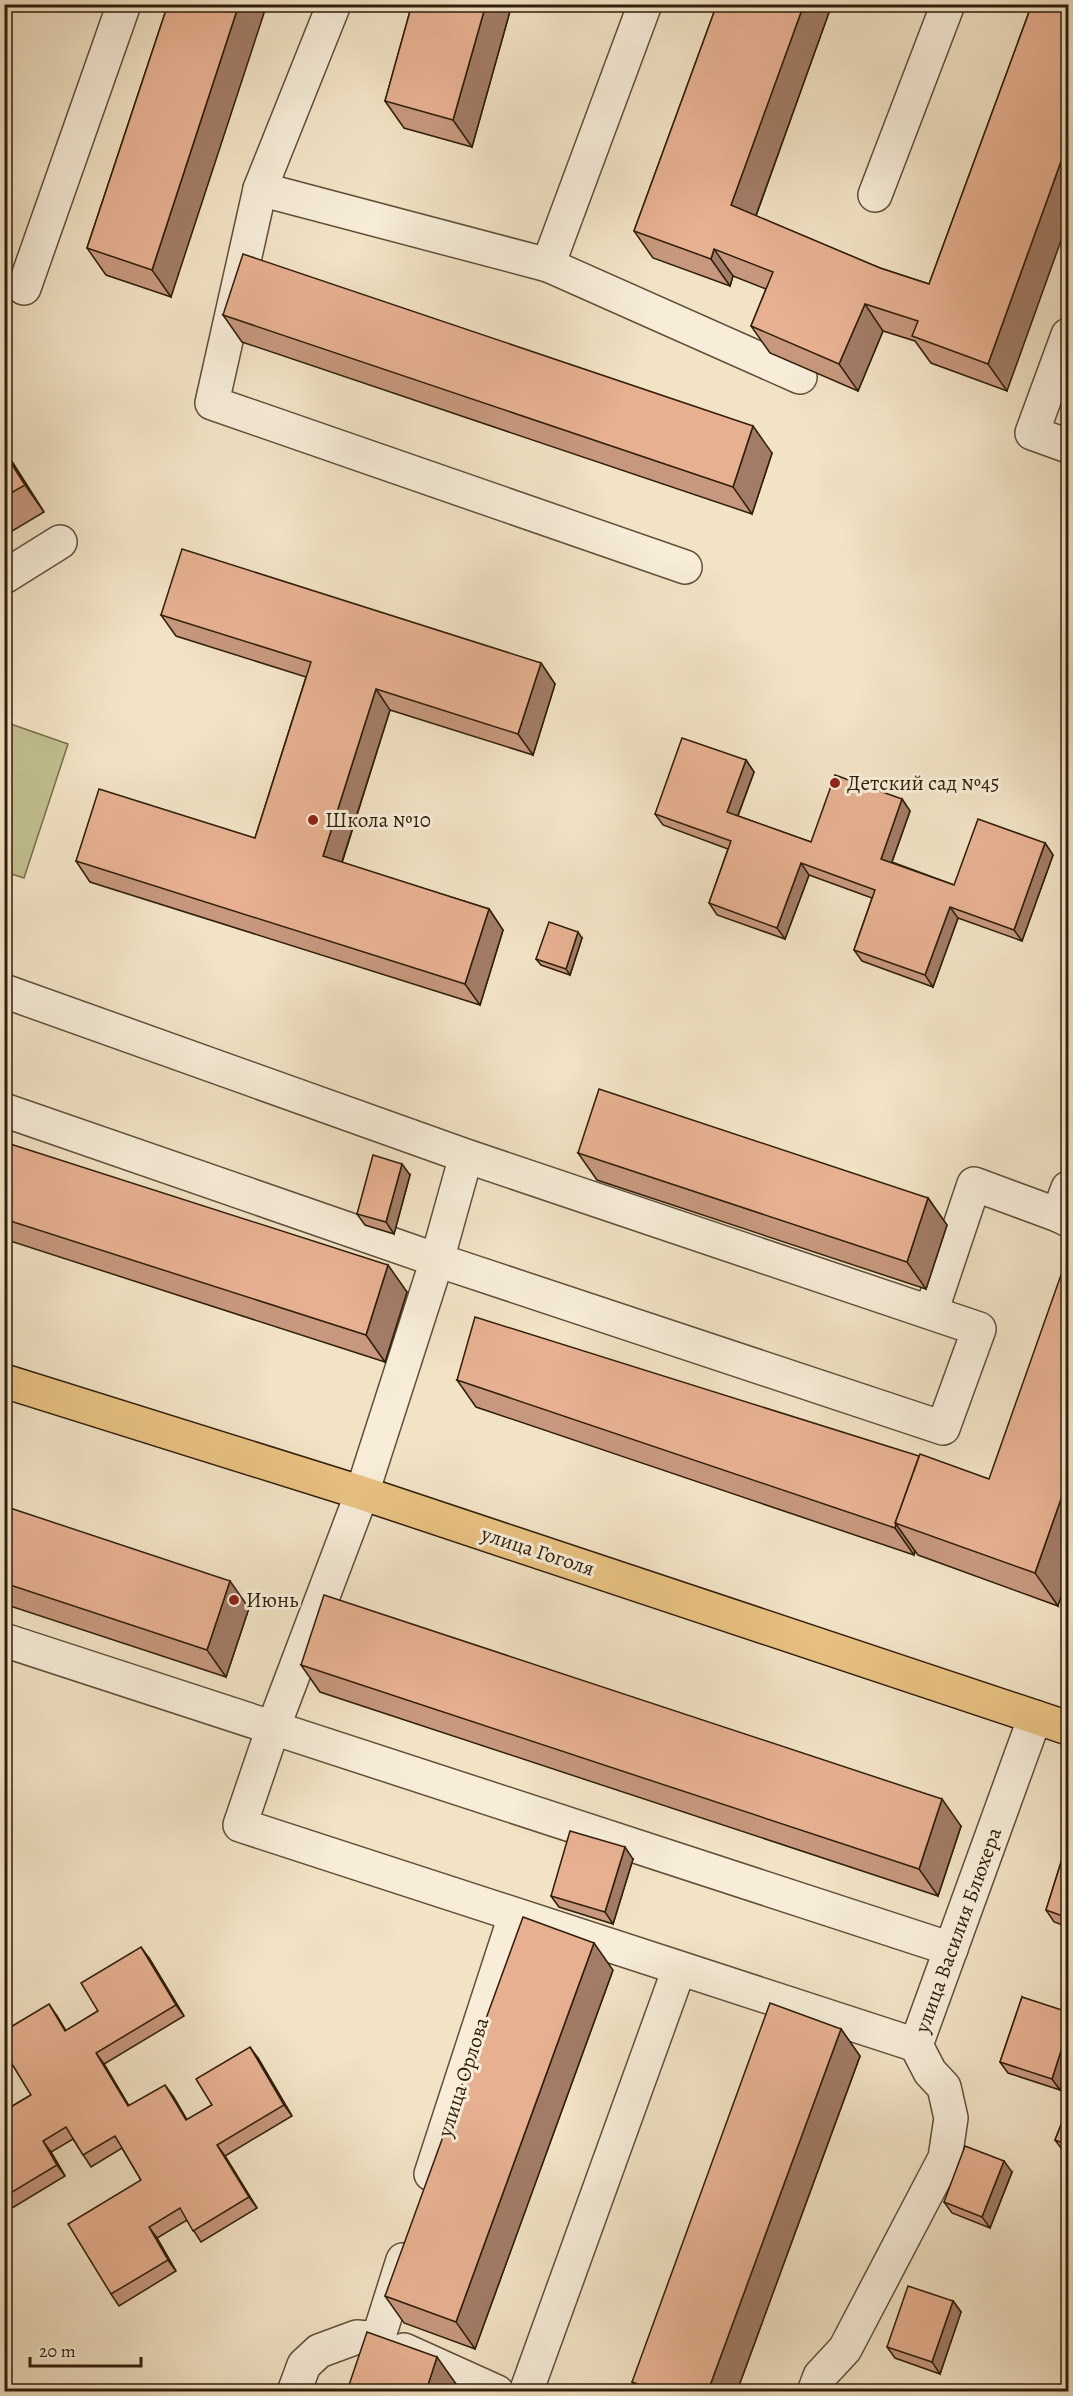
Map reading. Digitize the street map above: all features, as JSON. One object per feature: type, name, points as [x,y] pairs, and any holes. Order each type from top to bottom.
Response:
[{"type":"main road","name":"улица Гоголя","points":[[4,1381],[362,1493],[1068,1728]]},
{"type":"street","points":[[24,288],[124,4]]},
{"type":"street","points":[[334,4],[260,189],[212,403],[685,567]]},
{"type":"street","points":[[548,265],[645,4]]},
{"type":"street","points":[[875,195],[948,4]]},
{"type":"street","points":[[260,189],[548,265],[800,377]]},
{"type":"street","points":[[1068,335],[1032,433],[1068,446]]},
{"type":"street","points":[[4,577],[60,542]]},
{"type":"street","points":[[4,991],[466,1156],[979,1329],[943,1428],[437,1260],[4,1110]]},
{"type":"street","points":[[466,1156],[437,1260],[362,1493],[273,1728],[240,1826],[916,2045]]},
{"type":"street","points":[[931,1312],[974,1184],[1065,1208]]},
{"type":"street","points":[[4,1641],[951,1949]]},
{"type":"street","name":"улица Василия Блюхера","points":[[814,2391],[820,2376],[845,2349],[945,2158],[951,2118],[944,2086],[930,2072],[916,2045],[1035,1717]]},
{"type":"street","name":"улица Орлова","points":[[378,2339],[515,1916]]},
{"type":"street","points":[[526,2391],[679,1969]]},
{"type":"street","points":[[294,2391],[304,2365],[319,2351],[357,2337],[378,2339],[497,2391]]},
{"type":"shaded area","points":[[5,722],[68,744],[24,878],[5,872]]},
{"type":"building","points":[[168,4],[239,4],[152,270],[87,248]]},
{"type":"building","points":[[412,4],[486,4],[453,120],[385,101]]},
{"type":"building","points":[[717,4],[804,4],[731,205],[880,268],[929,284],[1032,4],[1068,4],[1068,142],[988,364],[912,336],[918,321],[865,304],[839,364],[751,326],[773,272],[714,249],[711,259],[634,231]]},
{"type":"building","points":[[243,254],[753,426],[733,487],[223,315]]},
{"type":"building","points":[[4,452],[25,485],[4,497]]},
{"type":"building","points":[[182,549],[541,663],[518,734],[376,689],[323,856],[489,909],[465,984],[76,861],[99,789],[255,838],[311,662],[161,615]]},
{"type":"building","points":[[682,738],[746,760],[727,812],[811,842],[835,775],[902,799],[881,859],[954,885],[978,819],[1045,843],[1014,930],[950,907],[925,975],[854,950],[875,890],[801,863],[777,928],[709,903],[731,841],[655,814]]},
{"type":"building","points":[[549,922],[578,932],[566,969],[536,959]]},
{"type":"building","points":[[599,1089],[928,1198],[907,1262],[578,1153]]},
{"type":"building","points":[[4,1142],[388,1265],[366,1335],[4,1219]]},
{"type":"building","points":[[373,1155],[402,1164],[386,1222],[357,1214]]},
{"type":"building","points":[[1067,1258],[1068,1479],[1035,1573],[895,1523],[920,1454],[989,1479]]},
{"type":"building","points":[[475,1317],[919,1456],[895,1528],[457,1380]]},
{"type":"building","points":[[4,1506],[230,1581],[207,1650],[4,1583]]},
{"type":"building","points":[[324,1595],[942,1799],[919,1869],[301,1665]]},
{"type":"building","points":[[570,1831],[625,1847],[605,1912],[551,1896]]},
{"type":"building","points":[[1068,1840],[1068,1918],[1046,1910]]},
{"type":"building","points":[[523,1917],[594,1943],[456,2322],[385,2296]]},
{"type":"building","points":[[141,1947],[176,2005],[96,2053],[128,2106],[165,2085],[186,2120],[212,2105],[196,2079],[250,2047],[284,2105],[217,2145],[249,2197],[193,2231],[180,2208],[149,2227],[168,2260],[111,2294],[68,2224],[141,2180],[115,2136],[83,2155],[66,2127],[43,2141],[57,2165],[4,2197],[4,2111],[31,2095],[4,2051],[4,2031],[49,2004],[65,2031],[98,2011],[81,1983]]},
{"type":"building","points":[[1022,1997],[1068,2012],[1068,2029],[1052,2079],[1000,2062]]},
{"type":"building","points":[[770,2003],[841,2029],[708,2391],[657,2391],[632,2382]]},
{"type":"building","points":[[1068,2107],[1068,2145],[1055,2140]]},
{"type":"building","points":[[965,2146],[1004,2161],[982,2217],[944,2202]]},
{"type":"building","points":[[908,2286],[953,2301],[932,2362],[887,2347]]},
{"type":"building","points":[[367,2332],[437,2357],[426,2391],[347,2391]]},
{"type":"place","name":"Детский сад №45","points":[[835,783]]},
{"type":"place","name":"Школа №10","points":[[313,820]]},
{"type":"place","name":"Июнь","points":[[234,1600]]}]
